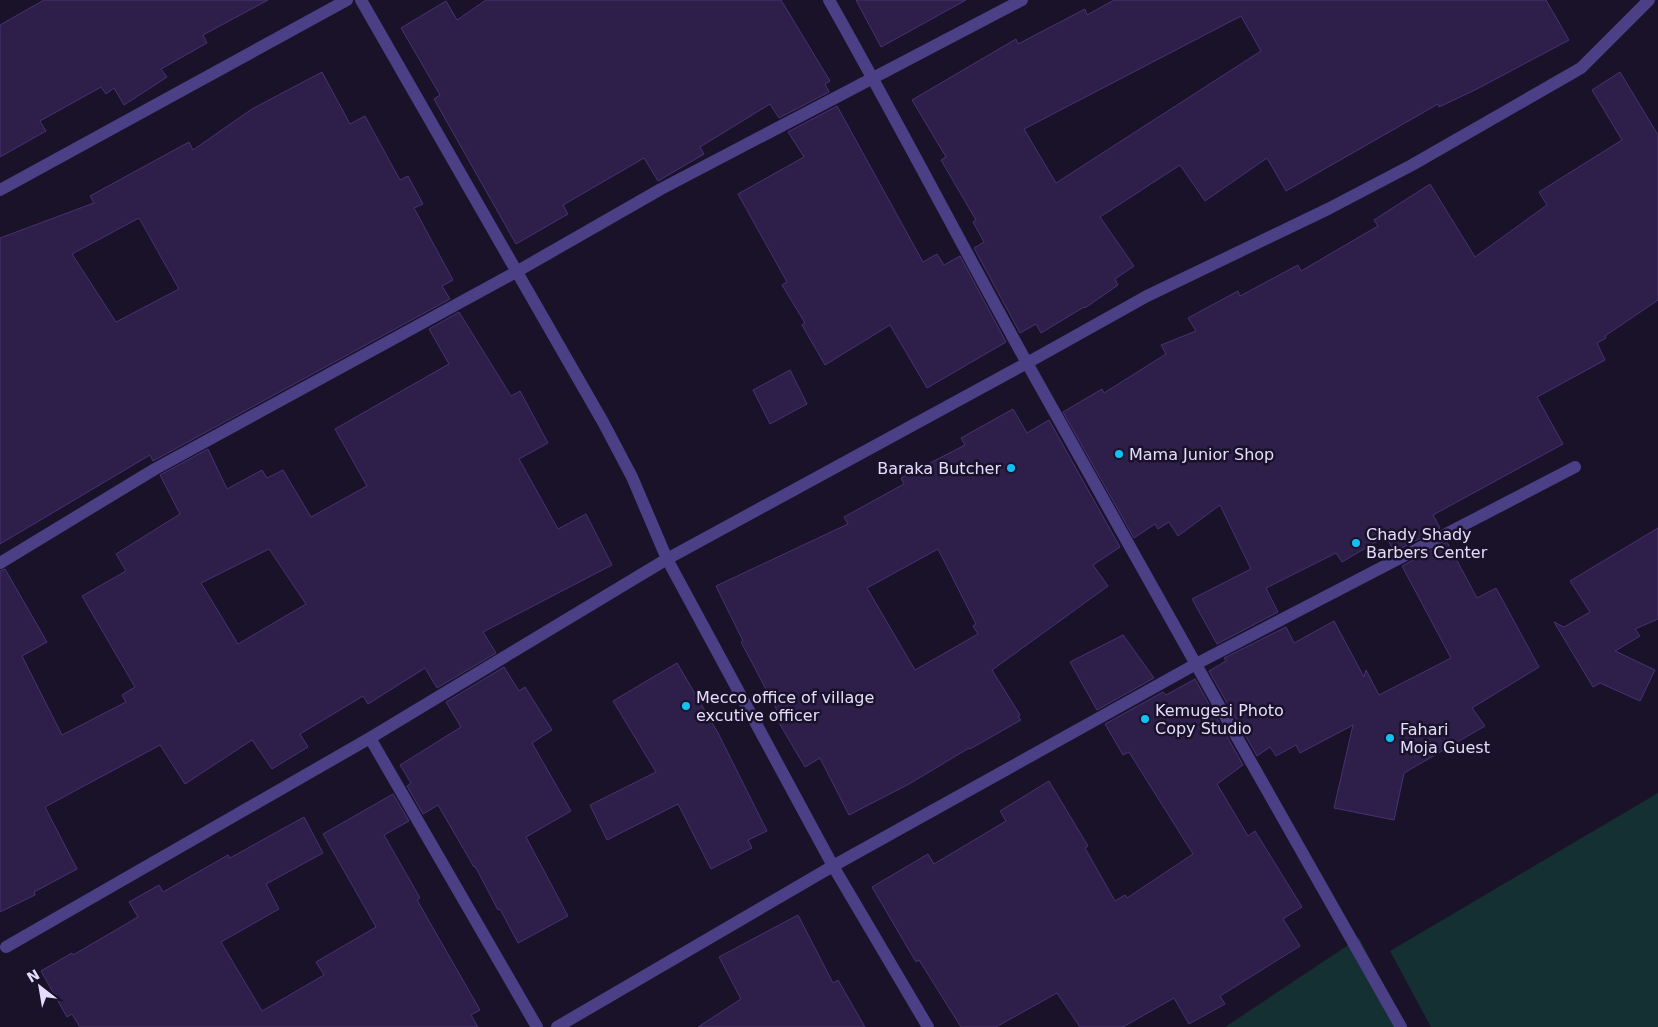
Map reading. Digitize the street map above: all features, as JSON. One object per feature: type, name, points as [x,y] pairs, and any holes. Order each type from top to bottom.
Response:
[{"type":"street","points":[[0,190],[347,0]]},
{"type":"street","points":[[361,0],[603,422],[632,477],[667,559],[833,866],[928,1027]]},
{"type":"street","points":[[829,0],[1027,363],[1401,1027]]},
{"type":"street","points":[[0,564],[155,469],[516,272],[661,188],[1022,0]]},
{"type":"street","points":[[6,946],[370,738],[667,559],[1147,296],[1412,165],[1572,73],[1580,68],[1649,0]]},
{"type":"street","points":[[557,1027],[833,866],[1196,664],[1574,467]]},
{"type":"street","points":[[370,738],[537,1027]]},
{"type":"green space","points":[[1658,793],[1658,1027],[1431,1027],[1390,951]]},
{"type":"green space","points":[[1359,938],[1405,1027],[1225,1027]]},
{"type":"building","points":[[44,0],[268,0],[203,35],[207,43],[161,69],[167,77],[124,105],[114,88],[106,94],[101,87],[40,121],[46,131],[0,157],[0,25]]},
{"type":"building","points":[[486,0],[781,0],[830,81],[825,84],[829,92],[779,118],[770,104],[700,147],[704,154],[658,181],[644,158],[563,205],[568,214],[516,244],[434,99],[440,95],[401,28],[446,1],[457,20]]},
{"type":"building","points":[[856,0],[966,0],[881,47]]},
{"type":"building","points":[[1114,0],[1546,0],[1569,40],[1475,90],[1439,107],[1438,104],[1286,191],[1267,158],[1205,201],[1180,165],[1100,217],[1134,266],[1115,279],[1118,285],[1085,308],[1041,333],[1036,324],[1020,333],[974,248],[984,242],[973,222],[976,220],[941,160],[946,157],[912,100],[1016,39],[1018,44],[1085,9],[1087,15]],"holes":[[[1241,16],[1261,51],[1056,183],[1024,129]]]},
{"type":"building","points":[[322,72],[350,124],[365,116],[400,180],[408,176],[423,204],[414,208],[453,280],[442,286],[450,299],[153,461],[150,455],[0,544],[0,238],[94,203],[90,196],[189,142],[193,150],[252,109]],"holes":[[[139,218],[179,289],[116,322],[72,254]]]},
{"type":"building","points":[[1620,72],[1658,135],[1658,300],[1597,343],[1605,360],[1537,397],[1563,444],[1433,515],[1440,528],[1394,552],[1386,536],[1342,562],[1336,553],[1266,588],[1278,612],[1217,644],[1192,599],[1251,569],[1220,505],[1178,536],[1169,522],[1158,529],[1155,524],[1134,538],[1063,412],[1102,389],[1104,393],[1166,354],[1161,345],[1196,331],[1188,318],[1238,291],[1240,296],[1298,265],[1301,271],[1378,226],[1374,220],[1430,184],[1475,257],[1547,205],[1539,192],[1622,140],[1592,90]]},
{"type":"building","points":[[837,106],[923,262],[937,254],[944,265],[960,256],[1006,342],[927,388],[890,325],[825,365],[802,325],[805,323],[782,285],[787,282],[738,194],[804,157],[788,132]]},
{"type":"building","points":[[459,312],[511,396],[520,391],[548,443],[519,459],[558,529],[586,514],[612,565],[483,632],[496,653],[437,688],[425,668],[368,704],[363,696],[300,734],[308,747],[272,769],[252,740],[185,784],[160,745],[45,807],[77,869],[34,892],[35,895],[0,912],[0,571],[5,569],[47,642],[22,656],[62,735],[126,702],[122,695],[135,687],[82,596],[126,571],[116,554],[180,514],[160,475],[208,449],[227,489],[262,470],[267,478],[283,470],[311,517],[367,486],[335,429],[449,364],[429,329]],"holes":[[[269,549],[306,604],[238,644],[201,583]]]},
{"type":"building","points":[[790,370],[807,404],[770,424],[753,390]]},
{"type":"building","points":[[1013,409],[1027,433],[1049,420],[1120,547],[1093,565],[1108,586],[992,670],[1020,715],[1018,716],[1021,720],[909,784],[849,815],[820,758],[805,767],[775,716],[779,714],[741,642],[743,641],[716,586],[848,524],[844,517],[904,484],[901,478],[965,445],[961,438]],"holes":[[[938,549],[976,624],[973,626],[978,634],[915,670],[867,588]]]},
{"type":"building","points":[[1658,528],[1658,619],[1635,629],[1640,636],[1615,651],[1655,670],[1640,701],[1600,683],[1593,687],[1554,622],[1564,627],[1590,612],[1570,581]]},
{"type":"building","points":[[1447,542],[1477,598],[1496,588],[1539,667],[1472,708],[1485,726],[1404,773],[1394,820],[1334,808],[1353,725],[1300,753],[1296,745],[1276,756],[1270,747],[1257,756],[1209,671],[1226,661],[1224,658],[1286,627],[1294,643],[1334,621],[1364,677],[1366,670],[1379,695],[1451,658],[1402,566]]},
{"type":"building","points":[[1123,635],[1154,678],[1097,710],[1070,662]]},
{"type":"building","points":[[677,663],[718,733],[767,831],[748,840],[752,848],[711,869],[678,804],[607,840],[590,805],[656,772],[613,701]]},
{"type":"building","points":[[504,667],[519,691],[525,687],[552,730],[532,743],[571,811],[526,837],[568,916],[518,943],[438,805],[423,814],[407,786],[411,783],[400,765],[461,727],[446,702]]},
{"type":"building","points":[[1195,679],[1243,765],[1217,784],[1248,836],[1255,831],[1302,907],[1283,919],[1300,946],[1220,996],[1225,1004],[1189,1024],[1174,998],[1123,1027],[1080,1027],[1057,993],[996,1027],[961,1027],[919,960],[916,962],[872,887],[928,854],[934,864],[1006,821],[1000,811],[1049,781],[1088,846],[1085,848],[1115,901],[1125,895],[1127,898],[1193,854],[1129,752],[1123,755],[1105,724],[1163,692],[1166,695]]},
{"type":"building","points":[[393,794],[409,821],[384,835],[420,898],[417,900],[480,1010],[471,1015],[478,1027],[80,1027],[72,1014],[67,1017],[41,971],[72,953],[73,955],[138,917],[129,902],[159,885],[163,892],[228,855],[230,858],[304,817],[323,853],[266,884],[279,909],[221,942],[262,1011],[324,975],[316,962],[376,927],[323,834]]},
{"type":"building","points":[[798,915],[833,983],[838,980],[865,1027],[698,1027],[741,999],[719,957]]},
{"type":"place","name":"Mama Junior Shop","points":[[1119,454]]},
{"type":"place","name":"Baraka Butcher","points":[[1011,468]]},
{"type":"place","name":"Chady Shady Barbers Center","points":[[1356,543]]},
{"type":"place","name":"Mecco office of village excutive officer","points":[[686,706]]},
{"type":"place","name":"Kemugesi Photo Copy Studio","points":[[1145,719]]},
{"type":"place","name":"Fahari Moja Guest","points":[[1390,738]]}]
